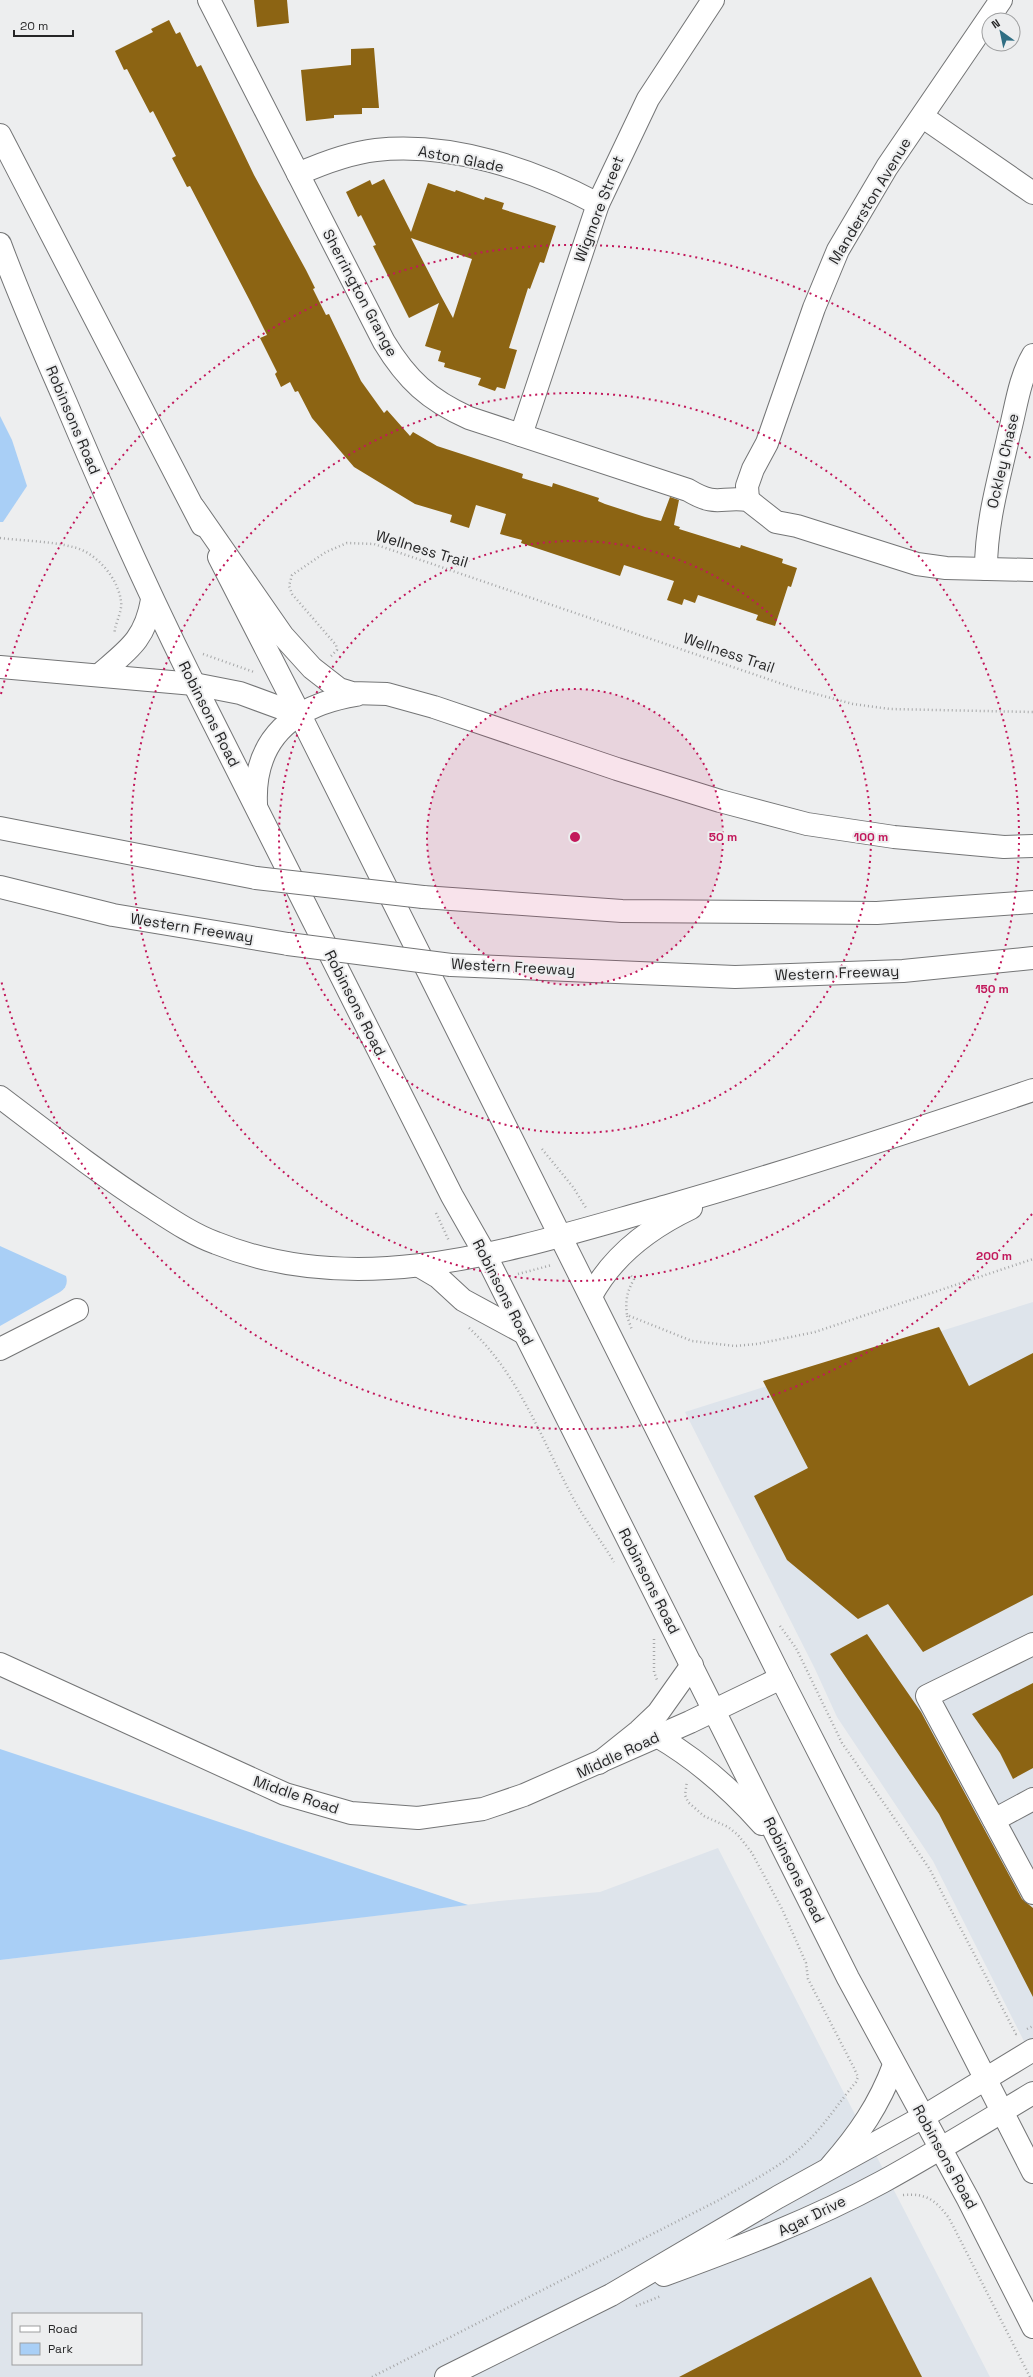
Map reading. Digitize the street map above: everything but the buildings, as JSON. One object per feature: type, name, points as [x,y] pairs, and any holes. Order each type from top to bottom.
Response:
[{"type":"main road","name":"Sherrington Grange","points":[[209,0],[384,342],[402,370],[425,393],[454,411],[521,435],[688,490],[702,498],[713,501],[751,492]]},
{"type":"main road","name":"Wigmore Street","points":[[521,435],[598,204],[648,99],[713,0]]},
{"type":"main road","name":"Manderston Avenue","points":[[751,492],[765,473],[767,443],[814,308],[838,250],[888,167],[1001,0]]},
{"type":"main road","points":[[923,117],[1033,193]]},
{"type":"main road","points":[[0,135],[284,682],[781,1678],[984,2080],[1033,2172]]},
{"type":"main road","name":"Aston Glade","points":[[298,174],[354,154],[382,149],[421,149],[478,159],[509,168],[540,178],[598,204]]},
{"type":"main road","name":"Robinsons Road","points":[[0,244],[15,284],[98,479],[152,600],[452,1196],[485,1254],[782,1847],[894,2065],[924,2117],[1033,2327]]},
{"type":"main road","name":"Ockley Chase","points":[[986,569],[987,537],[996,491],[1022,383],[1033,356]]},
{"type":"main road","points":[[751,492],[776,522],[797,526],[917,564],[946,568],[1033,570]]},
{"type":"main road","points":[[194,508],[268,616],[312,668],[339,689],[361,694]]},
{"type":"main road","points":[[99,675],[134,644],[143,631],[149,618],[152,600]]},
{"type":"main road","points":[[0,668],[194,684],[240,693],[300,715]]},
{"type":"main road","points":[[256,807],[256,778],[263,755],[274,737],[300,715],[326,701],[361,694],[387,694],[434,706],[617,769],[720,801],[807,824],[894,837],[1004,847],[1033,846]]},
{"type":"main road","points":[[0,828],[256,878],[423,897],[622,911],[877,913],[1033,902]]},
{"type":"main road","name":"Western Freeway","points":[[0,887],[113,915],[288,944],[451,965],[735,977],[903,971],[1033,958]]},
{"type":"main road","points":[[0,1097],[128,1192],[178,1223],[215,1243],[298,1266],[347,1269],[421,1267],[561,1236],[876,1144],[1033,1090]]},
{"type":"main road","points":[[591,1296],[602,1276],[615,1261],[632,1245],[653,1229],[678,1214],[739,1185]]},
{"type":"main road","points":[[421,1267],[438,1277],[463,1300],[524,1333]]},
{"type":"main road","points":[[0,1349],[77,1310]]},
{"type":"main road","points":[[1033,1644],[927,1696],[1033,1893]]},
{"type":"main road","name":"Middle Road","points":[[0,1664],[285,1794],[351,1813],[418,1818],[483,1809],[524,1796],[599,1763],[781,1678]]},
{"type":"main road","points":[[599,1763],[639,1731],[658,1713],[692,1665]]},
{"type":"main road","points":[[657,1736],[695,1760],[740,1800],[782,1847]]},
{"type":"main road","points":[[994,1820],[1033,1799]]},
{"type":"main road","name":"Agar Drive","points":[[446,2377],[611,2295],[831,2166],[924,2117],[1033,2050]]},
{"type":"main road","points":[[831,2166],[857,2136],[879,2102],[894,2065]]},
{"type":"main road","name":"Agar Drive","points":[[611,2295],[771,2236],[880,2183],[940,2149],[1033,2092]]},
{"type":"path","points":[[0,538],[74,547],[96,559],[113,579],[121,600],[120,619],[114,632],[134,644]]},
{"type":"path","name":"Wellness Trail","points":[[312,668],[319,661],[335,654],[336,645],[292,594],[289,586],[289,580],[297,570],[336,546],[360,542],[374,544],[453,569],[794,688],[853,704],[890,709],[1033,712]]},
{"type":"path","points":[[181,656],[205,654],[284,682]]},
{"type":"path","points":[[627,1315],[692,1341],[735,1346],[757,1344],[815,1332],[1033,1260]]},
{"type":"path","points":[[615,1261],[634,1279],[628,1290],[625,1302],[627,1315],[633,1331]]},
{"type":"path","points":[[468,1328],[494,1355],[514,1384],[572,1496],[617,1568]]},
{"type":"path","points":[[779,1624],[796,1648],[842,1742],[930,1868],[1016,2034]]},
{"type":"path","points":[[652,1631],[654,1645],[654,1672],[657,1680],[672,1694]]},
{"type":"path","points":[[372,2377],[719,2200],[792,2156],[810,2140],[856,2082],[858,2077],[854,2068],[808,1979],[806,1963],[795,1938],[746,1843],[728,1827],[704,1816],[688,1802],[685,1788],[695,1760]]},
{"type":"path","points":[[936,2202],[949,2218],[1030,2377]]},
{"type":"shaded area","points":[[1033,1302],[1033,2059],[933,1861],[837,1717],[815,1669],[685,1412]]},
{"type":"shaded area","points":[[718,1848],[990,2377],[0,2377],[0,1960],[499,1901],[600,1892]]},
{"type":"green space","points":[[0,416],[12,440],[27,486],[3,522],[0,522]]},
{"type":"green space","points":[[0,1246],[66,1276],[67,1283],[64,1289],[60,1292],[0,1326]]},
{"type":"green space","points":[[0,1749],[468,1905],[0,1960]]}]
